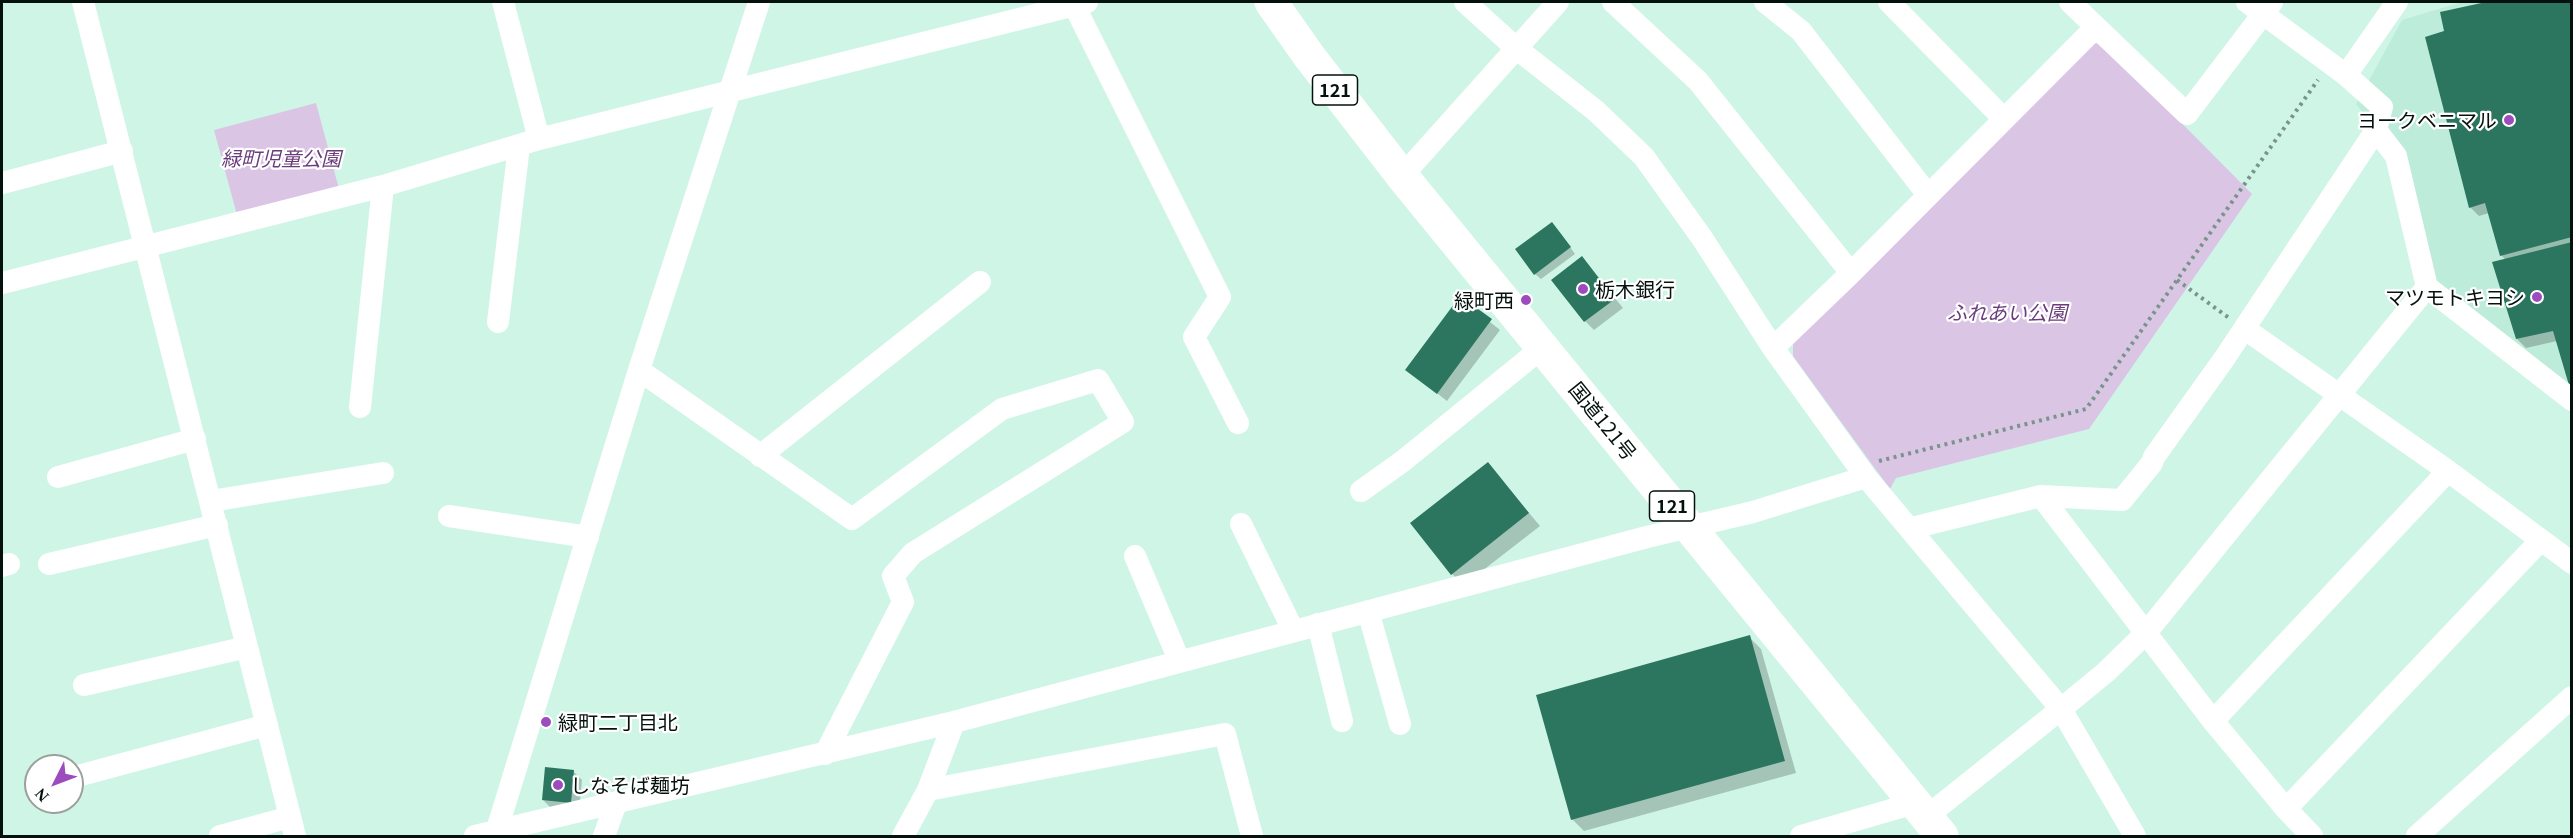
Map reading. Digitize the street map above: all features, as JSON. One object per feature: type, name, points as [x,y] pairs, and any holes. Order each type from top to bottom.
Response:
[{"type":"highway","name":"国道121号","points":[[1271,2],[1308,56],[1402,176],[1928,819]]},
{"type":"street","points":[[83,2],[292,827],[220,837]]},
{"type":"street","points":[[498,322],[529,142],[503,2]]},
{"type":"street","points":[[489,835],[588,537],[639,370],[759,2]]},
{"type":"street","points":[[1465,2],[1516,48],[1596,111],[1644,157],[1702,238],[1773,348],[1912,528],[2061,709],[2134,837]]},
{"type":"street","points":[[1402,176],[1558,2]]},
{"type":"street","points":[[1613,2],[1698,81],[1851,273]]},
{"type":"street","points":[[1766,2],[1801,31],[1928,195]]},
{"type":"street","points":[[1889,2],[2003,118]]},
{"type":"street","points":[[1912,528],[2042,496],[2122,500],[2152,463],[2245,328],[2376,130],[2382,107],[2261,6],[2187,114],[2070,2]]},
{"type":"street","points":[[2346,75],[2397,2]]},
{"type":"street","points":[[2,283],[383,186],[529,142],[1080,3],[1220,297],[1194,337],[1238,423]]},
{"type":"street","points":[[1773,348],[2096,27]]},
{"type":"street","points":[[2376,130],[2396,156],[2427,287],[2571,400]]},
{"type":"street","points":[[2,183],[122,151]]},
{"type":"street","points":[[360,407],[383,186]]},
{"type":"street","points":[[760,456],[980,282]]},
{"type":"street","points":[[1811,835],[1928,819],[2106,672],[2145,634],[2427,287]]},
{"type":"street","points":[[2245,328],[2448,471],[2571,563]]},
{"type":"street","points":[[1361,492],[1403,461],[1543,347]]},
{"type":"street","points":[[639,370],[852,519],[1002,409],[1098,380],[1123,422],[913,553],[893,576],[903,602],[825,754]]},
{"type":"street","points":[[58,477],[195,439]]},
{"type":"street","points":[[489,835],[954,722],[1293,630],[1753,512],[1868,470]]},
{"type":"street","points":[[2213,721],[2448,471]]},
{"type":"street","points":[[211,501],[383,473]]},
{"type":"street","points":[[2042,496],[2213,721],[2312,837]]},
{"type":"street","points":[[449,516],[588,537]]},
{"type":"street","points":[[1241,524],[1293,630]]},
{"type":"street","points":[[49,564],[217,525]]},
{"type":"street","points":[[2286,809],[2541,540]]},
{"type":"street","points":[[1135,556],[1179,660]]},
{"type":"street","points":[[1368,611],[1400,724]]},
{"type":"street","points":[[1318,624],[1342,721]]},
{"type":"street","points":[[84,685],[248,647]]},
{"type":"street","points":[[2416,837],[2571,697]]},
{"type":"street","points":[[903,837],[928,790],[954,722]]},
{"type":"street","points":[[84,774],[267,725]]},
{"type":"street","points":[[928,790],[1226,734],[1252,837]]},
{"type":"street","points":[[604,837],[616,803]]},
{"type":"path","points":[[1868,470],[2086,409],[2321,76]]},
{"type":"path","points":[[2177,280],[2245,328]]},
{"type":"shaded area","points":[[2462,2],[2571,2],[2571,388],[2435,281],[2397,155],[2356,104],[2402,20]]},
{"type":"green space","name":"ふれあい公園","points":[[2088,43],[2103,44],[2252,194],[2089,429],[1896,478],[1890,489],[1793,356],[1793,338]]},
{"type":"green space","name":"緑町児童公園","points":[[316,103],[339,189],[237,215],[214,130]]},
{"type":"building","name":"ヨークベニマル","points":[[2486,2],[2572,2],[2572,237],[2500,256],[2485,203],[2469,208],[2425,37],[2444,31],[2440,12]]},
{"type":"building","points":[[1552,222],[1571,247],[1534,275],[1515,249]]},
{"type":"building","name":"マツモトキヨシ","points":[[2572,242],[2571,392],[2553,331],[2516,339],[2492,262]]},
{"type":"building","name":"栃木銀行","points":[[1582,256],[1615,299],[1584,322],[1551,280]]},
{"type":"building","points":[[1460,296],[1492,319],[1437,394],[1405,370]]},
{"type":"building","points":[[1488,462],[1529,513],[1451,575],[1410,523]]},
{"type":"building","points":[[1750,635],[1785,761],[1571,820],[1536,695]]},
{"type":"building","name":"しなそば麺坊","points":[[545,767],[574,770],[571,803],[542,800]]},
{"type":"place","name":"ヨークベニマル","points":[[2509,120]]},
{"type":"place","name":"栃木銀行","points":[[1583,289]]},
{"type":"place","name":"マツモトキヨシ","points":[[2537,297]]},
{"type":"place","name":"緑町西","points":[[1526,300]]},
{"type":"place","name":"緑町二丁目北","points":[[546,722]]},
{"type":"place","name":"しなそば麺坊","points":[[558,785]]}]
